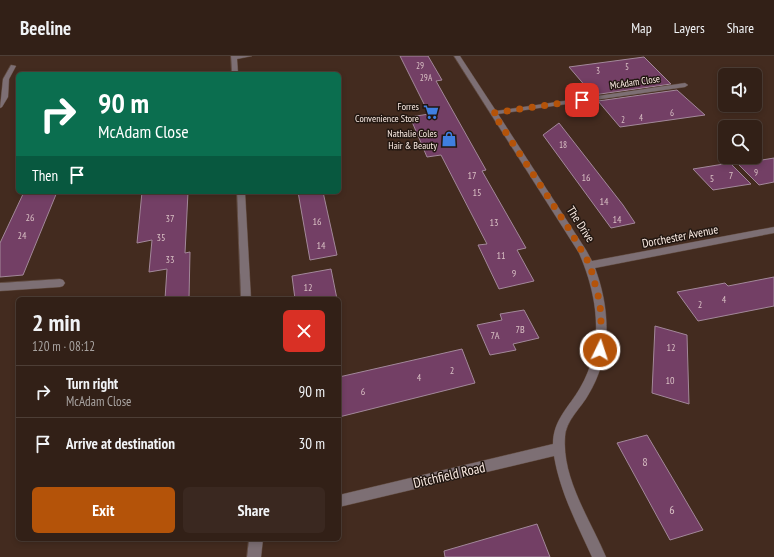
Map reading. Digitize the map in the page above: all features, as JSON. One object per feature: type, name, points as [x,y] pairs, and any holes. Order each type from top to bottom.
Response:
[{"type":"street","points":[[235,72],[234,57],[248,56]]},
{"type":"street","name":"The Drive","points":[[457,56],[569,229],[590,265],[600,303],[602,341],[592,378],[584,393],[564,420],[559,434],[558,450],[561,466],[568,485],[600,557]]},
{"type":"street","points":[[0,106],[4,97],[2,91],[12,66]]},
{"type":"street","name":"McAdam Close","points":[[493,113],[685,85]]},
{"type":"street","points":[[241,194],[246,297]]},
{"type":"street","name":"Dorchester Avenue","points":[[590,265],[774,230]]},
{"type":"street","points":[[0,287],[60,282]]},
{"type":"street","name":"Ditchfield Road","points":[[341,502],[558,450]]},
{"type":"street","points":[[254,557],[256,541]]},
{"type":"building","points":[[400,56],[428,56],[442,80],[436,81],[486,170],[482,171],[526,248],[517,250],[534,281],[499,289],[478,245],[487,244],[441,155],[427,157],[410,117],[429,114]]},
{"type":"building","points":[[644,57],[671,84],[593,95],[569,67]]},
{"type":"building","points":[[677,90],[705,115],[620,127],[598,101]]},
{"type":"building","points":[[559,123],[623,205],[635,223],[611,228],[543,135]]},
{"type":"building","points":[[774,158],[774,182],[759,185],[738,164],[762,164],[762,160]]},
{"type":"building","points":[[731,164],[751,184],[713,190],[693,169]]},
{"type":"building","points":[[23,194],[56,194],[23,275],[0,277],[0,243]]},
{"type":"building","points":[[142,194],[188,194],[185,253],[190,252],[189,297],[165,297],[167,269],[149,272],[152,240],[137,243]]},
{"type":"building","points":[[298,194],[323,194],[337,255],[310,260]]},
{"type":"building","points":[[331,269],[337,297],[295,297],[292,276]]},
{"type":"building","points":[[774,277],[774,306],[698,321],[677,292],[725,283],[728,286]]},
{"type":"building","points":[[524,310],[539,338],[513,344],[516,350],[490,355],[477,325],[502,320],[500,314]]},
{"type":"building","points":[[655,326],[687,335],[689,404],[652,393]]},
{"type":"building","points":[[462,349],[475,383],[341,416],[341,377]]},
{"type":"building","points":[[647,435],[703,530],[670,540],[617,443]]},
{"type":"building","points":[[537,524],[550,557],[445,557],[444,551]]},
{"type":"place","name":"Forres Convenience Store","points":[[431,112]]},
{"type":"place","name":"Nathalie Coles Hair & Beauty","points":[[449,139]]},
{"type":"route","points":[[582,100],[493,113],[569,229],[590,265],[600,303],[602,341],[600,350]]}]
